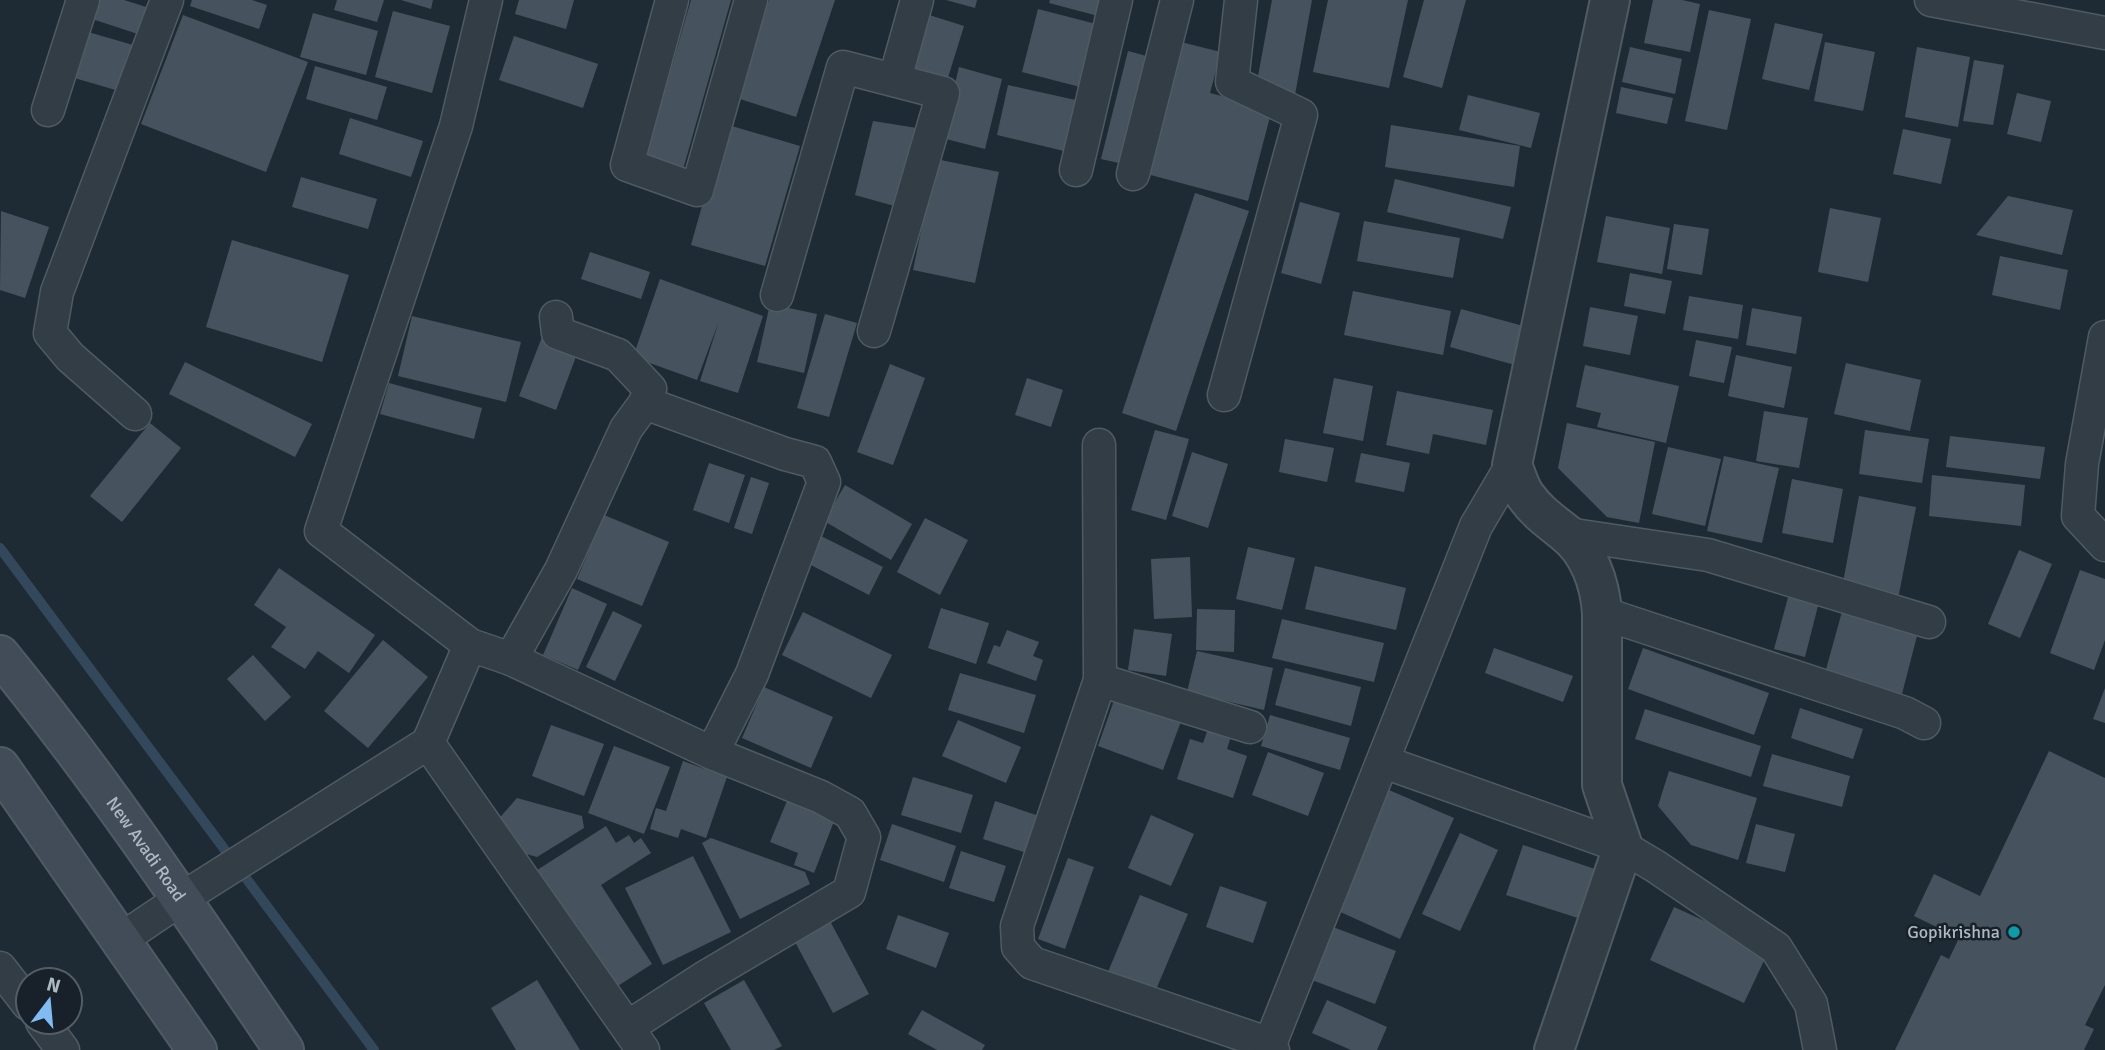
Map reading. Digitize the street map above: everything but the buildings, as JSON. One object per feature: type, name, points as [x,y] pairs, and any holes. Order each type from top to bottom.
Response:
[{"type":"main road","name":"New Avadi Road","points":[[0,655],[55,722],[284,1050]]},
{"type":"main road","points":[[0,767],[197,1050]]},
{"type":"street","points":[[48,110],[83,0]]},
{"type":"street","points":[[135,414],[70,357],[50,333],[57,292],[167,0]]},
{"type":"street","points":[[428,743],[635,1039],[707,976],[849,891],[864,837],[850,813],[821,797],[712,753],[511,659],[470,645],[321,531],[456,126],[486,0]]},
{"type":"street","points":[[672,0],[627,165],[697,190],[751,0]]},
{"type":"street","points":[[895,79],[917,0]]},
{"type":"street","points":[[1076,170],[1116,0]]},
{"type":"street","points":[[1133,174],[1177,0]]},
{"type":"street","points":[[1224,395],[1301,116],[1232,82],[1241,0]]},
{"type":"street","points":[[1099,445],[1100,680],[1017,926],[1018,947],[1032,963],[1272,1047],[1476,526],[1512,465],[1610,0]]},
{"type":"street","points":[[1931,0],[2105,33]]},
{"type":"street","points":[[777,295],[843,67],[943,93],[874,331]]},
{"type":"street","points":[[511,659],[561,570],[626,429],[645,403],[650,389],[618,355],[558,334],[556,317]]},
{"type":"street","points":[[2105,337],[2082,464],[2078,516],[2105,545]]},
{"type":"street","points":[[645,403],[785,454],[815,462],[824,482],[752,674],[712,753]]},
{"type":"street","points":[[1512,465],[1524,494],[1545,519],[1567,534],[1589,563],[1600,590],[1602,785],[1623,847],[1554,1050]]},
{"type":"street","points":[[1567,534],[1708,555],[1929,622]]},
{"type":"street","points":[[1602,613],[1905,713],[1924,723]]},
{"type":"street","points":[[120,940],[428,743],[470,645]]},
{"type":"street","points":[[1100,680],[1250,727]]},
{"type":"street","points":[[1384,762],[1623,847],[1655,866],[1776,948],[1811,1004],[1820,1050]]},
{"type":"street","points":[[0,968],[14,986]]},
{"type":"waterway","points":[[0,548],[374,1050]]},
{"type":"place","name":"Gopikrishna","points":[[2014,932]]}]
